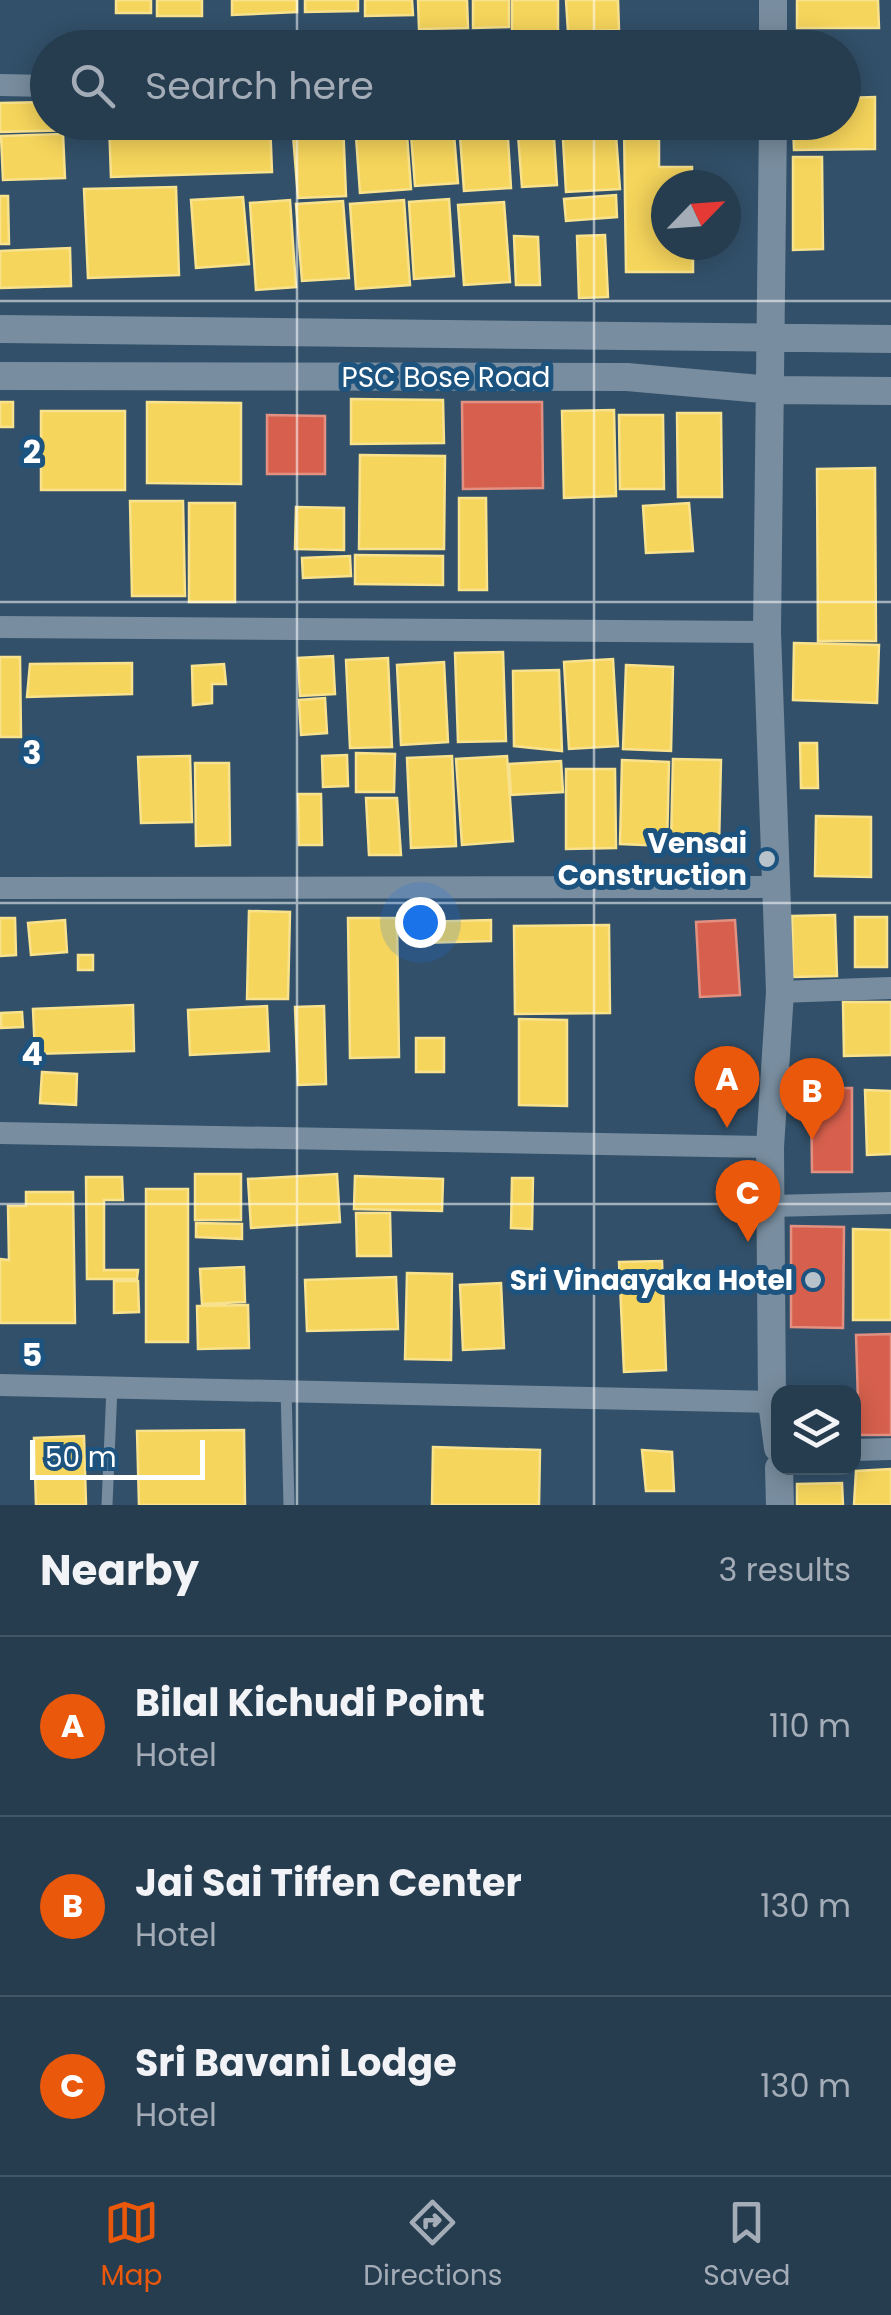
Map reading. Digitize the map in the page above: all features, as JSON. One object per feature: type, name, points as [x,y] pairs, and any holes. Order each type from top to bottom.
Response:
[{"type":"street","points":[[773,0],[773,30]]},
{"type":"street","points":[[0,85],[30,86]]},
{"type":"street","points":[[772,1385],[770,1147],[780,992],[768,632],[773,140]]},
{"type":"street","name":"PSC Bose Road","points":[[0,329],[891,339]]},
{"type":"street","name":"PSC Bose Road","points":[[0,376],[626,377],[772,390],[891,390]]},
{"type":"street","points":[[0,627],[768,632]]},
{"type":"street","points":[[0,888],[776,887]]},
{"type":"street","points":[[780,992],[891,988]]},
{"type":"street","points":[[0,1133],[770,1147]]},
{"type":"street","points":[[772,1206],[891,1204]]},
{"type":"street","points":[[0,1386],[771,1402]]},
{"type":"street","points":[[861,1450],[891,1449]]},
{"type":"street","points":[[780,1475],[780,1505]]},
{"type":"lane","points":[[108,1505],[112,1387]]},
{"type":"lane","points":[[286,1389],[289,1505]]},
{"type":"building: Homes","points":[[116,0],[151,0],[151,13],[116,13]]},
{"type":"building: Homes","points":[[157,0],[202,0],[202,16],[157,16]]},
{"type":"building: Homes","points":[[232,0],[297,0],[297,12],[232,15]]},
{"type":"building: Homes","points":[[305,0],[358,0],[358,11],[305,12]]},
{"type":"building: Homes","points":[[365,0],[412,0],[413,15],[365,16]]},
{"type":"building: Homes","points":[[418,0],[467,0],[468,28],[419,29]]},
{"type":"building: Homes","points":[[473,0],[509,0],[509,27],[473,28]]},
{"type":"building: Homes","points":[[512,0],[558,0],[558,30],[512,30]]},
{"type":"building: Homes","points":[[566,0],[618,0],[619,30],[568,30]]},
{"type":"building: Homes","points":[[797,0],[878,0],[879,28],[797,28]]},
{"type":"building: Homes","points":[[861,97],[875,97],[875,149],[794,150],[794,140],[861,140]]},
{"type":"building: Homes","points":[[30,102],[30,131],[0,132],[0,103]]},
{"type":"building: Homes","points":[[1,136],[63,140],[65,178],[3,180]]},
{"type":"building: Homes","points":[[110,140],[271,140],[272,172],[111,177]]},
{"type":"building: Homes","points":[[293,140],[344,140],[346,196],[298,198]]},
{"type":"building: Homes","points":[[356,140],[407,140],[411,189],[360,193]]},
{"type":"building: Homes","points":[[411,140],[454,140],[458,183],[415,186]]},
{"type":"building: Homes","points":[[460,140],[508,140],[511,188],[464,191]]},
{"type":"building: Homes","points":[[518,140],[554,140],[557,185],[522,187]]},
{"type":"building: Homes","points":[[563,140],[616,140],[620,189],[566,192]]},
{"type":"building: Homes","points":[[624,140],[659,140],[659,167],[692,167],[651,170],[651,260],[693,260],[693,272],[626,272]]},
{"type":"building: Homes","points":[[793,157],[822,157],[823,249],[793,250]]},
{"type":"building: Homes","points":[[176,187],[179,275],[88,278],[84,189]]},
{"type":"building: Homes","points":[[616,195],[617,217],[566,221],[564,199]]},
{"type":"building: Homes","points":[[0,196],[8,196],[9,244],[0,244]]},
{"type":"building: Homes","points":[[243,197],[249,264],[196,268],[191,200]]},
{"type":"building: Homes","points":[[449,199],[454,276],[414,279],[409,202]]},
{"type":"building: Homes","points":[[290,200],[296,287],[256,290],[250,203]]},
{"type":"building: Homes","points":[[404,200],[410,285],[356,289],[350,204]]},
{"type":"building: Homes","points":[[343,201],[349,278],[302,281],[296,204]]},
{"type":"building: Homes","points":[[504,202],[510,282],[464,285],[458,205]]},
{"type":"building: Homes","points":[[605,235],[608,297],[579,298],[577,236]]},
{"type":"building: Homes","points":[[514,236],[538,237],[540,285],[516,285]]},
{"type":"building: Homes","points":[[70,248],[71,286],[0,288],[0,251]]},
{"type":"building: Homes","points":[[351,399],[443,400],[444,443],[351,444]]},
{"type":"building: Homes","points":[[0,402],[13,402],[13,427],[0,427]]},
{"type":"building: Homes","points":[[147,402],[241,403],[241,484],[147,483]]},
{"type":"building: Homes","points":[[614,410],[616,496],[564,498],[562,411]]},
{"type":"building: Homes","points":[[41,411],[125,411],[125,490],[41,490]]},
{"type":"building: Homes","points":[[677,413],[721,413],[722,497],[678,497]]},
{"type":"building: Homes","points":[[619,415],[663,415],[664,489],[620,489]]},
{"type":"building: Homes","points":[[360,455],[445,456],[444,549],[359,549]]},
{"type":"building: Homes","points":[[875,468],[876,641],[818,641],[817,469]]},
{"type":"building: Homes","points":[[459,498],[486,498],[487,590],[459,590]]},
{"type":"building: Homes","points":[[130,501],[183,501],[185,596],[132,596]]},
{"type":"building: Homes","points":[[189,503],[235,503],[235,602],[189,602]]},
{"type":"building: Homes","points":[[689,503],[693,551],[646,553],[643,506]]},
{"type":"building: Homes","points":[[296,507],[344,508],[344,550],[295,549]]},
{"type":"building: Homes","points":[[355,555],[443,556],[443,585],[355,584]]},
{"type":"building: Homes","points":[[350,556],[351,576],[303,578],[302,558]]},
{"type":"building: Homes","points":[[794,643],[879,645],[877,703],[793,700]]},
{"type":"building: Homes","points":[[503,652],[506,741],[458,742],[455,653]]},
{"type":"building: Homes","points":[[333,656],[335,694],[300,696],[298,658]]},
{"type":"building: Homes","points":[[0,657],[20,657],[21,737],[0,737]]},
{"type":"building: Homes","points":[[388,658],[392,747],[350,748],[346,660]]},
{"type":"building: Homes","points":[[613,659],[618,746],[569,749],[564,662]]},
{"type":"building: Homes","points":[[444,662],[448,742],[401,745],[397,665]]},
{"type":"building: Homes","points":[[132,663],[132,694],[27,697],[30,664]]},
{"type":"building: Homes","points":[[224,664],[226,684],[212,684],[212,703],[193,705],[192,666]]},
{"type":"building: Homes","points":[[626,665],[673,667],[671,751],[623,749]]},
{"type":"building: Homes","points":[[559,670],[562,751],[514,746],[513,671]]},
{"type":"building: Homes","points":[[325,698],[327,733],[301,735],[299,700]]},
{"type":"building: Homes","points":[[800,743],[817,743],[818,788],[801,788]]},
{"type":"building: Homes","points":[[356,753],[395,754],[394,792],[356,792]]},
{"type":"building: Homes","points":[[347,755],[348,786],[323,787],[322,756]]},
{"type":"building: Homes","points":[[190,756],[192,822],[141,823],[138,757]]},
{"type":"building: Homes","points":[[452,756],[456,846],[411,848],[407,758]]},
{"type":"building: Homes","points":[[507,756],[513,841],[462,845],[456,759]]},
{"type":"building: Homes","points":[[673,759],[721,760],[719,845],[671,843]]},
{"type":"building: Homes","points":[[622,760],[669,762],[667,846],[620,844]]},
{"type":"building: Homes","points":[[561,761],[563,792],[511,795],[509,764]]},
{"type":"building: Homes","points":[[195,763],[229,763],[230,845],[196,846]]},
{"type":"building: Homes","points":[[566,769],[615,769],[616,848],[566,849]]},
{"type":"building: Homes","points":[[298,794],[321,794],[322,845],[299,845]]},
{"type":"building: Homes","points":[[366,798],[397,798],[401,855],[369,855]]},
{"type":"building: Homes","points":[[816,816],[871,817],[871,877],[815,876]]},
{"type":"building: Homes","points":[[249,911],[290,912],[288,999],[247,999]]},
{"type":"building: Homes","points":[[835,915],[837,976],[793,977],[792,916]]},
{"type":"building: Homes","points":[[855,917],[887,917],[887,967],[855,967]]},
{"type":"building: Homes","points":[[0,918],[15,918],[16,955],[0,956]]},
{"type":"building: Homes","points":[[348,918],[397,918],[399,1057],[350,1058]]},
{"type":"building: Homes","points":[[65,920],[67,952],[31,955],[28,923]]},
{"type":"building: Homes","points":[[491,920],[491,941],[420,943],[419,922]]},
{"type":"building: Homes","points":[[609,925],[610,1013],[515,1014],[514,926]]},
{"type":"building: Homes","points":[[78,955],[93,955],[93,970],[78,970]]},
{"type":"building: Homes","points":[[843,1002],[891,1002],[891,1055],[844,1056]]},
{"type":"building: Homes","points":[[133,1005],[134,1051],[35,1054],[33,1009]]},
{"type":"building: Homes","points":[[267,1006],[269,1051],[190,1055],[188,1010]]},
{"type":"building: Homes","points":[[324,1006],[326,1084],[298,1085],[295,1007]]},
{"type":"building: Homes","points":[[22,1012],[23,1027],[1,1028],[1,1013]]},
{"type":"building: Homes","points":[[519,1019],[567,1020],[567,1106],[519,1105]]},
{"type":"building: Homes","points":[[416,1038],[444,1038],[444,1072],[416,1072]]},
{"type":"building: Homes","points":[[42,1072],[77,1074],[76,1105],[40,1103]]},
{"type":"building: Homes","points":[[865,1090],[891,1091],[891,1154],[867,1155]]},
{"type":"building: Homes","points":[[195,1174],[241,1174],[241,1220],[195,1220]]},
{"type":"building: Homes","points":[[337,1174],[340,1222],[251,1228],[248,1179]]},
{"type":"building: Homes","points":[[355,1176],[443,1179],[442,1211],[354,1209]]},
{"type":"building: Homes","points":[[86,1177],[122,1177],[123,1200],[104,1200],[104,1270],[138,1270],[137,1279],[87,1279]]},
{"type":"building: Homes","points":[[512,1178],[533,1178],[532,1229],[511,1228]]},
{"type":"building: Homes","points":[[146,1189],[188,1189],[188,1342],[146,1342]]},
{"type":"building: Homes","points":[[26,1192],[73,1192],[75,1323],[0,1323],[0,1259],[9,1260],[8,1206],[26,1206]]},
{"type":"building: Homes","points":[[356,1213],[390,1213],[391,1256],[357,1256]]},
{"type":"building: Homes","points":[[196,1223],[242,1224],[242,1239],[196,1237]]},
{"type":"building: Homes","points":[[853,1229],[891,1230],[891,1320],[853,1320]]},
{"type":"building: Homes","points":[[662,1261],[666,1370],[624,1372],[619,1262]]},
{"type":"building: Homes","points":[[244,1267],[245,1302],[202,1304],[200,1269]]},
{"type":"building: Homes","points":[[407,1273],[452,1274],[451,1360],[405,1359]]},
{"type":"building: Homes","points":[[396,1277],[398,1329],[307,1331],[305,1280]]},
{"type":"building: Homes","points":[[114,1281],[138,1281],[139,1312],[114,1313]]},
{"type":"building: Homes","points":[[501,1283],[504,1348],[463,1350],[460,1285]]},
{"type":"building: Homes","points":[[248,1305],[249,1348],[198,1349],[197,1306]]},
{"type":"building: Homes","points":[[244,1430],[245,1505],[139,1505],[137,1431]]},
{"type":"building: Homes","points":[[84,1436],[86,1505],[36,1505],[34,1438]]},
{"type":"building: Homes","points":[[433,1447],[540,1450],[539,1505],[432,1505]]},
{"type":"building: Homes","points":[[642,1450],[672,1452],[674,1491],[646,1491]]},
{"type":"building: Homes","points":[[891,1469],[891,1505],[854,1505],[856,1475],[861,1475],[861,1471]]},
{"type":"building: Homes","points":[[842,1483],[843,1505],[797,1505],[797,1484]]},
{"type":"building: Shops","points":[[462,402],[542,402],[543,488],[463,489]]},
{"type":"building: Shops","points":[[267,415],[325,416],[325,474],[267,474]]},
{"type":"building: Shops","points":[[735,920],[740,995],[700,997],[696,922]]},
{"type":"building: Shops","points":[[811,1088],[852,1088],[852,1172],[812,1172]]},
{"type":"building: Shops","points":[[791,1226],[844,1227],[843,1328],[791,1327]]},
{"type":"building: Shops","points":[[891,1334],[891,1435],[861,1435],[856,1335]]},
{"type":"place","name":"Vensai Construction","points":[[767,859]]},
{"type":"place","name":"Bilal Kichudi Point","points":[[727,1128]]},
{"type":"place","name":"Jai Sai Tiffen Center","points":[[812,1140]]},
{"type":"place","name":"Sri Bavani Lodge","points":[[748,1242]]},
{"type":"place","name":"Sri Vinaayaka Hotel","points":[[813,1280]]}]
